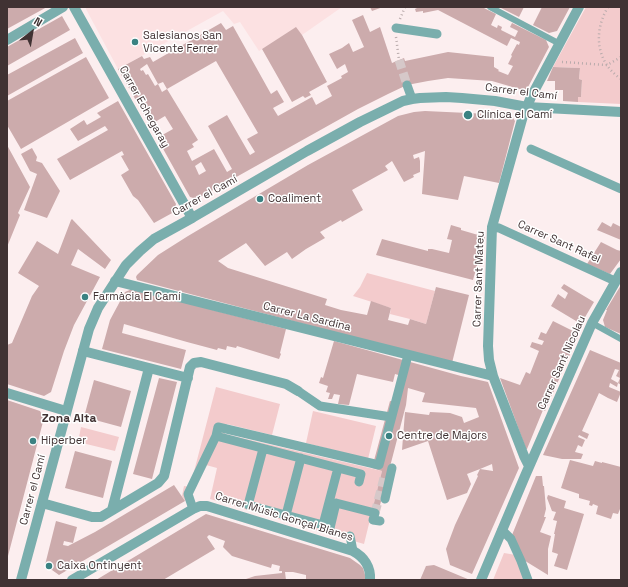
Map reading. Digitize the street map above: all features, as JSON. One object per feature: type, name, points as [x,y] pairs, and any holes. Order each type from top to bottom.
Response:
[{"type":"street","points":[[7,40],[63,7]]},
{"type":"street","name":"Carrer Echegaray","points":[[74,7],[192,218]]},
{"type":"street","name":"Carrer Sant Mateu","points":[[529,466],[493,376],[489,360],[488,346],[492,227],[523,116],[579,7]]},
{"type":"street","points":[[396,28],[437,34]]},
{"type":"street","points":[[408,86],[412,99]]},
{"type":"street","name":"Carrer el Camí","points":[[21,580],[89,329],[98,308],[126,265],[154,238],[192,218],[360,122],[394,105],[412,99],[446,97],[494,101],[527,107],[621,112]]},
{"type":"street","points":[[530,150],[621,189]]},
{"type":"street","name":"Carrer Sant Rafel","points":[[492,227],[499,228],[615,281]]},
{"type":"street","name":"Carrer Sant Nicolau","points":[[481,580],[592,323],[621,272]]},
{"type":"street","name":"Carrer La Sardina","points":[[115,282],[493,376]]},
{"type":"street","points":[[84,351],[188,378]]},
{"type":"street","points":[[193,509],[188,494],[216,436],[218,427],[379,464],[408,355]]},
{"type":"street","points":[[42,503],[92,517],[101,517],[158,483],[164,476],[190,367],[194,363],[201,362],[286,384],[320,406],[391,417]]},
{"type":"street","points":[[112,510],[149,368]]},
{"type":"street","points":[[7,393],[66,411]]},
{"type":"street","points":[[216,436],[361,474],[359,482]]},
{"type":"street","points":[[263,449],[248,505],[322,525],[338,468]]},
{"type":"street","points":[[286,515],[301,458]]},
{"type":"street","points":[[385,499],[392,468]]},
{"type":"street","points":[[330,528],[336,503],[375,513],[373,520],[380,521]]},
{"type":"street","name":"Carrer Músic Gonçal Blanes","points":[[72,580],[200,506],[207,506],[354,551],[359,554],[368,566],[370,580]]},
{"type":"street","points":[[502,530],[511,539],[528,580]]},
{"type":"street","points":[[350,536],[354,551]]},
{"type":"lane","points":[[490,7],[560,44]]},
{"type":"lane","points":[[592,323],[621,339]]},
{"type":"path","points":[[608,7],[602,17],[599,39],[601,54],[607,65],[616,76],[621,79]]},
{"type":"path","points":[[550,61],[607,65],[621,57]]},
{"type":"shaded area","name":"Salesianos San Vicente Ferrer","points":[[86,7],[342,7],[302,35],[295,28],[259,51],[240,22],[234,24],[223,11],[118,69]]},
{"type":"shaded area","points":[[586,7],[621,7],[621,104],[578,102],[578,97],[581,97],[582,80],[579,79],[580,68],[553,67]]},
{"type":"shaded area","points":[[367,273],[435,291],[426,324],[390,314],[391,308],[353,296],[360,287]]},
{"type":"shaded area","points":[[216,387],[280,404],[272,435],[227,424],[225,434],[382,471],[364,544],[210,499],[217,468],[206,465],[192,494],[185,501],[182,496],[184,486],[190,487]]},
{"type":"shaded area","points":[[313,411],[376,426],[368,459],[306,443]]},
{"type":"shaded area","points":[[81,427],[119,437],[115,451],[78,442]]},
{"type":"shaded area","points":[[504,553],[516,555],[526,580],[493,580]]},
{"type":"building","points":[[7,7],[47,7],[7,29]]},
{"type":"building","points":[[370,7],[383,7],[372,11]]},
{"type":"building","points":[[482,7],[496,14],[491,25],[497,28],[498,25],[502,27],[501,30],[515,37],[518,31],[510,27],[512,23],[546,40],[549,47],[526,91],[492,81],[448,78],[407,85],[358,109],[197,199],[190,197],[157,138],[173,129],[165,116],[150,125],[118,69],[142,56],[144,59],[150,57],[153,62],[221,23],[226,30],[233,26],[271,94],[277,90],[284,102],[273,108],[278,116],[312,97],[316,105],[332,96],[327,86],[342,78],[341,76],[348,72],[345,64],[337,69],[329,54],[349,43],[353,52],[364,47],[352,20],[363,15],[370,32],[380,27],[392,63],[404,58],[405,61],[448,52],[494,57],[494,67],[499,70],[498,71],[508,75],[513,66],[508,64],[512,56],[511,55],[517,44],[519,45],[520,42],[511,38],[507,46],[438,10],[423,13],[423,11],[416,12],[415,9]],"holes":[[[216,61],[258,133],[247,139],[255,152],[250,155],[227,115],[208,126],[232,169],[227,172],[214,149],[192,161],[187,151],[194,147],[192,144],[198,140],[167,89]],[[147,64],[158,84],[155,86],[148,74],[146,75],[143,70],[141,71],[140,69]],[[163,82],[167,89],[162,92],[158,84]],[[201,162],[206,171],[199,175],[195,166]]]},
{"type":"building","points":[[499,7],[524,7],[519,17]]},
{"type":"building","points":[[542,7],[570,7],[557,31],[549,33],[533,25]]},
{"type":"building","points":[[62,16],[70,30],[7,66],[7,47]]},
{"type":"building","points":[[296,27],[302,35],[327,82],[309,92],[311,95],[305,98],[303,96],[292,102],[262,49]]},
{"type":"building","points":[[75,38],[83,53],[7,96],[7,75]]},
{"type":"building","points":[[86,57],[109,98],[21,149],[7,125],[7,101]]},
{"type":"building","points":[[553,67],[580,68],[579,79],[582,80],[581,97],[578,97],[578,102],[563,101],[563,90],[555,90],[555,81],[547,81]]},
{"type":"building","points":[[118,101],[176,204],[174,212],[154,223],[138,200],[133,196],[121,175],[129,170],[121,156],[124,155],[122,151],[70,180],[57,159],[108,130],[105,126],[78,141],[70,129],[84,120],[87,125],[101,117],[97,113]]},
{"type":"building","points":[[425,111],[511,115],[515,121],[499,183],[464,176],[458,200],[422,194],[425,151],[413,155],[414,159],[419,157],[420,161],[420,172],[413,175],[414,177],[404,182],[392,161],[385,166],[388,170],[352,190],[363,210],[320,232],[325,238],[292,259],[287,252],[265,266],[246,243],[218,261],[228,268],[327,299],[325,305],[341,310],[367,315],[371,301],[391,308],[388,320],[408,325],[410,319],[426,324],[436,287],[469,295],[452,363],[137,280],[137,275],[158,255],[308,165],[398,116]]},
{"type":"building","points":[[7,145],[30,187],[18,213],[20,215],[7,247]]},
{"type":"building","points":[[32,148],[37,157],[36,161],[42,163],[60,191],[47,218],[24,210],[37,174],[30,171],[21,154]]},
{"type":"building","points":[[72,219],[111,260],[105,269],[78,249],[71,265],[100,277],[74,325],[51,392],[44,396],[7,384],[7,345],[12,343],[32,296],[39,286],[18,273],[37,241],[58,254]]},
{"type":"building","points":[[602,222],[611,227],[613,223],[621,227],[621,240],[597,230]]},
{"type":"building","points":[[451,225],[461,228],[461,230],[485,237],[473,280],[376,255],[382,239],[428,251],[428,249],[432,249],[449,253],[452,240],[447,239]]},
{"type":"building","points":[[601,242],[621,251],[621,259],[610,274],[587,264]]},
{"type":"building","points":[[564,284],[594,302],[581,324],[551,306],[558,294],[565,299],[568,293],[561,288]]},
{"type":"building","points":[[621,285],[621,334],[605,327],[603,320],[606,310]]},
{"type":"building","points":[[132,289],[286,329],[279,359],[237,346],[236,348],[227,346],[226,350],[218,348],[217,350],[124,324],[122,333],[186,350],[181,369],[102,349],[110,320],[125,292]]},
{"type":"building","points":[[553,321],[579,334],[545,411],[543,410],[526,449],[500,378],[520,385],[526,372],[530,374],[539,351],[530,347],[532,342],[542,345],[544,341],[538,339],[541,332],[546,334]]},
{"type":"building","points":[[334,341],[488,382],[519,468],[472,574],[450,565],[446,549],[480,469],[467,474],[471,484],[467,493],[447,500],[428,441],[402,450],[405,412],[429,415],[430,412],[450,413],[462,417],[464,423],[479,417],[476,408],[422,402],[425,393],[408,388],[406,405],[379,509],[373,507],[382,471],[372,468],[390,401],[396,402],[402,376],[395,374],[393,382],[357,374],[349,405],[338,404],[340,395],[334,394],[332,399],[328,399],[330,393],[326,392],[328,386],[319,383],[321,377],[323,378]],"holes":[[[492,464],[493,471],[480,469]]]},
{"type":"building","points":[[590,350],[621,363],[621,385],[618,383],[617,387],[610,383],[609,387],[621,392],[617,402],[599,393],[582,431],[589,434],[587,439],[579,435],[578,437],[585,440],[582,447],[578,445],[575,452],[583,454],[581,459],[562,459],[543,455]],"holes":[[[615,369],[619,370],[616,376],[620,378],[618,383],[611,379]]]},
{"type":"building","points":[[159,378],[177,382],[152,479],[133,474]]},
{"type":"building","points":[[94,380],[131,391],[121,427],[84,417]]},
{"type":"building","points":[[7,400],[40,411],[44,418],[8,556]]},
{"type":"building","points":[[75,451],[112,461],[103,498],[65,488]]},
{"type":"building","points":[[570,460],[593,466],[595,461],[621,467],[621,509],[618,514],[613,513],[611,519],[596,514],[598,506],[593,504],[592,506],[589,505],[590,501],[579,498],[579,494],[561,488]]},
{"type":"building","points":[[536,476],[542,476],[546,509],[544,517],[546,517],[540,532],[551,536],[548,549],[548,575],[522,559],[512,535]]},
{"type":"building","points":[[174,485],[185,501],[59,575],[45,565],[56,521],[77,527],[73,543],[64,541],[63,545],[68,546],[95,532]]},
{"type":"building","points":[[548,495],[566,501],[564,508],[584,514],[567,570],[554,566],[558,554],[552,552],[557,521],[553,520],[556,512],[552,511],[547,498]]},
{"type":"building","points":[[206,514],[350,558],[363,568],[365,580],[306,580],[306,575],[285,572],[286,580],[243,580],[255,576],[282,573],[282,571],[279,571],[280,566],[272,564],[271,568],[232,556],[223,547],[225,541],[209,535],[207,537],[215,549],[163,580],[96,580]]},
{"type":"building","points":[[434,565],[470,580],[420,580],[426,566]]},
{"type":"tunnel","points":[[399,60],[407,85]]},
{"type":"tunnel","points":[[375,513],[385,474]]},
{"type":"place","name":"Salesianos San Vicente Ferrer","points":[[135,42]]},
{"type":"place","name":"Clínica el Camí","points":[[468,115]]},
{"type":"place","name":"Coaliment","points":[[260,199]]},
{"type":"place","name":"Farmàcia El Camí","points":[[85,297]]},
{"type":"place","name":"Centre de Majors","points":[[389,436]]},
{"type":"place","name":"Hiperber","points":[[33,441]]},
{"type":"place","name":"Caixa Ontinyent","points":[[49,566]]},
{"type":"district","name":"Zona Alta","points":[[69,419]]}]
